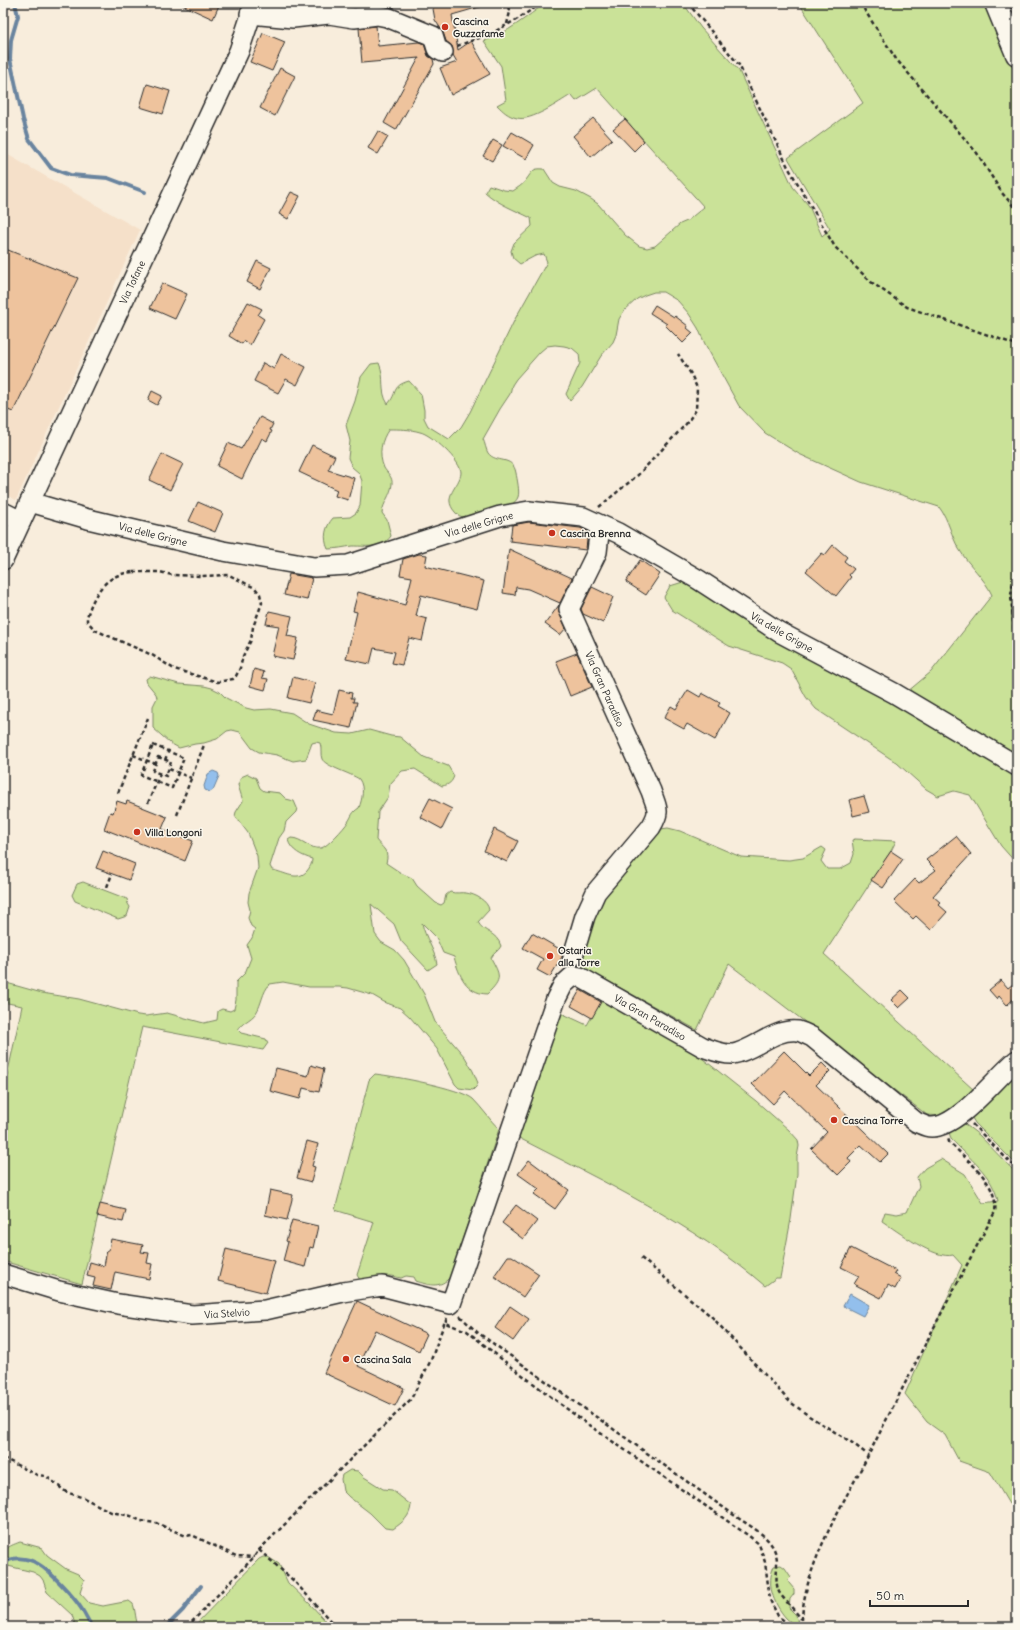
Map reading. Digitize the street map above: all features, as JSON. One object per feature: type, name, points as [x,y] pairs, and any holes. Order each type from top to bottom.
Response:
[{"type":"highway","points":[[996,3],[1017,54]]},
{"type":"highway","points":[[1008,3],[1017,32]]},
{"type":"street","name":"Via Tofane","points":[[5,551],[30,502],[239,52],[253,9],[293,18],[329,14],[354,18],[377,15],[387,17],[433,36],[438,49],[443,52]]},
{"type":"street","name":"Via delle Grigne","points":[[30,502],[88,519],[223,551],[314,567],[348,565],[500,516],[529,511],[583,517],[618,533],[699,580],[779,632],[894,693],[1017,766]]},
{"type":"street","points":[[3,512],[21,521]]},
{"type":"street","name":"Via Gran Paradiso","points":[[573,956],[585,916],[596,892],[651,828],[657,816],[657,808],[651,791],[569,609],[597,552],[594,522]]},
{"type":"street","name":"Via Gran Paradiso","points":[[451,1304],[556,999],[563,985],[573,976],[580,977],[703,1047],[718,1053],[733,1054],[752,1047],[778,1034],[797,1031],[812,1037],[916,1122],[929,1127],[942,1126],[962,1114],[1017,1060]]},
{"type":"street","name":"Via Stelvio","points":[[3,1274],[59,1291],[110,1302],[192,1315],[265,1310],[343,1292],[382,1286],[451,1304]]},
{"type":"path","points":[[507,25],[510,12],[509,3]]},
{"type":"path","points":[[443,52],[471,39],[490,34],[542,3]]},
{"type":"path","points":[[688,3],[739,65],[788,167],[835,247],[871,282],[907,306],[1017,345]]},
{"type":"path","points":[[860,3],[896,59],[977,153],[1002,194],[1017,210]]},
{"type":"path","points":[[594,522],[602,504],[638,475],[686,424],[696,410],[697,388],[691,374],[678,354]]},
{"type":"path","points":[[1017,556],[1011,595],[1017,670]]},
{"type":"path","points":[[133,572],[160,572],[172,575],[200,576],[229,575],[255,588],[260,594],[262,603],[252,627],[251,640],[243,656],[236,676],[233,679],[218,682],[198,677],[174,669],[152,655],[95,630],[87,621],[87,617],[93,601],[108,580],[133,572]]},
{"type":"path","points":[[118,793],[148,718]]},
{"type":"path","points":[[153,745],[168,751],[184,758],[172,788],[141,775],[153,745]]},
{"type":"path","points":[[177,815],[204,745]]},
{"type":"path","points":[[165,760],[170,747]]},
{"type":"path","points":[[133,755],[156,764]]},
{"type":"path","points":[[158,758],[172,762],[166,776],[153,771],[156,764],[158,758]]},
{"type":"path","points":[[169,769],[191,778]]},
{"type":"path","points":[[148,803],[160,774]]},
{"type":"path","points":[[107,886],[112,874]]},
{"type":"path","points":[[962,1114],[1017,1169]]},
{"type":"path","points":[[802,1627],[804,1597],[814,1567],[837,1511],[868,1455],[895,1400],[995,1212],[996,1206],[994,1196],[986,1182],[975,1168],[949,1142],[946,1124]]},
{"type":"path","points":[[641,1258],[712,1317],[789,1401],[868,1455]]},
{"type":"path","points":[[187,1627],[259,1550],[410,1399],[431,1360],[451,1304]]},
{"type":"path","points":[[451,1304],[456,1312],[477,1332],[741,1520],[763,1534],[774,1549],[778,1562],[776,1575],[779,1591],[802,1619]]},
{"type":"path","points":[[451,1304],[445,1323],[467,1331],[583,1421],[759,1544],[764,1562],[770,1600],[778,1616],[792,1627]]},
{"type":"path","points":[[3,1458],[37,1475],[46,1476],[66,1492],[84,1498],[112,1512],[131,1516],[141,1521],[156,1523],[186,1536],[192,1535],[236,1556],[254,1557]]},
{"type":"path","points":[[259,1550],[294,1581],[336,1627]]},
{"type":"shaded area","points":[[3,152],[140,230],[16,500],[3,493]]},
{"type":"green space","points":[[546,3],[683,3],[701,28],[739,71],[793,187],[809,206],[822,236],[830,229],[788,158],[863,103],[799,3],[986,3],[1012,62],[1017,81],[1017,864],[1001,846],[970,795],[954,791],[938,796],[926,789],[897,763],[816,709],[806,697],[791,669],[782,663],[729,646],[672,610],[664,597],[670,586],[683,582],[786,642],[901,697],[931,672],[992,595],[985,583],[959,549],[939,507],[861,482],[799,454],[765,433],[739,406],[705,344],[698,328],[689,314],[678,301],[663,292],[654,292],[645,295],[637,299],[624,311],[619,319],[613,342],[601,356],[582,387],[570,401],[566,394],[580,363],[579,354],[572,348],[555,345],[547,346],[516,379],[512,385],[510,394],[483,439],[487,452],[491,456],[508,462],[514,467],[519,495],[514,503],[475,516],[462,517],[458,515],[451,506],[450,501],[450,496],[460,478],[461,473],[457,462],[445,449],[425,434],[416,431],[389,429],[382,442],[381,458],[384,468],[391,477],[392,482],[382,513],[387,520],[391,536],[379,545],[328,549],[325,537],[330,521],[333,518],[350,517],[356,513],[360,506],[362,481],[359,473],[352,467],[348,458],[350,441],[346,425],[355,401],[361,377],[371,364],[379,363],[385,399],[388,404],[397,388],[403,383],[409,381],[421,394],[424,418],[428,426],[449,439],[461,427],[470,412],[515,319],[547,262],[544,254],[535,256],[520,264],[513,258],[511,251],[514,243],[532,226],[531,218],[495,200],[485,192],[489,185],[504,190],[513,191],[523,183],[533,171],[537,169],[544,169],[553,183],[560,187],[576,191],[591,199],[598,204],[625,235],[639,246],[647,248],[655,246],[680,224],[687,221],[704,207],[597,88],[576,101],[571,95],[545,111],[530,117],[517,118],[511,116],[497,105],[506,100],[501,66],[484,41],[501,34]]},
{"type":"green space","points":[[150,676],[179,684],[212,688],[220,692],[226,698],[246,708],[254,710],[271,709],[292,713],[309,724],[336,733],[352,734],[369,730],[400,737],[424,757],[448,766],[454,776],[450,783],[442,786],[415,769],[402,771],[390,784],[388,797],[378,812],[376,840],[387,855],[386,863],[412,878],[417,886],[436,903],[441,905],[444,903],[446,895],[450,892],[470,894],[484,901],[489,910],[478,922],[480,926],[496,937],[501,946],[491,958],[498,973],[498,980],[487,994],[480,993],[469,987],[464,982],[458,970],[454,957],[443,953],[436,937],[422,923],[437,964],[428,970],[401,941],[394,924],[371,904],[375,934],[381,942],[395,950],[404,960],[424,994],[435,1022],[465,1057],[478,1083],[473,1090],[459,1088],[455,1084],[437,1049],[410,1017],[400,1008],[384,1002],[372,995],[348,988],[309,987],[283,982],[270,984],[265,991],[256,1013],[252,1018],[241,1025],[238,1030],[241,1033],[266,1039],[268,1043],[263,1050],[142,1027],[82,1284],[3,1261],[3,1095],[22,1006],[3,1002],[3,982],[42,993],[79,999],[138,1015],[146,1016],[167,1013],[204,1023],[217,1020],[218,1011],[222,1009],[230,1011],[234,1009],[236,1000],[236,982],[245,973],[251,958],[247,945],[252,938],[255,929],[251,926],[248,918],[250,910],[248,902],[249,893],[258,868],[257,856],[248,833],[235,816],[243,801],[238,785],[241,777],[248,774],[256,778],[260,788],[264,791],[280,793],[286,799],[294,801],[297,808],[296,812],[286,822],[270,866],[272,870],[295,876],[299,876],[307,871],[311,865],[312,859],[301,855],[294,850],[289,844],[288,840],[291,838],[313,847],[324,847],[339,833],[353,813],[359,808],[362,794],[362,786],[359,779],[324,762],[321,757],[320,743],[312,743],[306,759],[293,761],[277,755],[259,752],[252,748],[240,732],[232,730],[227,731],[217,739],[204,743],[179,748],[170,743],[153,728],[153,706],[157,698],[156,694],[147,683],[146,679]]},
{"type":"green space","points":[[668,828],[680,831],[741,857],[789,860],[803,858],[822,847],[826,850],[821,861],[827,869],[840,869],[851,863],[854,854],[852,840],[896,841],[824,954],[974,1090],[950,1112],[943,1116],[927,1115],[729,964],[697,1030],[588,970],[582,965],[576,956],[587,916],[650,835],[661,829]]},
{"type":"green space","points":[[83,882],[127,899],[130,907],[127,916],[118,919],[75,901],[72,895],[77,884]]},
{"type":"green space","points":[[603,997],[703,1059],[756,1101],[789,1130],[798,1140],[797,1174],[791,1219],[780,1278],[776,1278],[765,1286],[708,1242],[677,1223],[615,1188],[519,1138],[559,1012],[587,1025]]},
{"type":"green space","points":[[1017,1072],[1017,1165],[975,1123],[972,1118],[972,1112]]},
{"type":"green space","points":[[375,1074],[426,1083],[466,1095],[473,1099],[499,1129],[450,1277],[438,1285],[425,1284],[416,1281],[414,1277],[406,1276],[401,1278],[392,1276],[376,1276],[360,1280],[357,1275],[374,1222],[335,1210],[369,1080]]},
{"type":"green space","points":[[962,1122],[979,1135],[1017,1174],[1017,1507],[1009,1504],[990,1472],[959,1461],[945,1435],[927,1422],[905,1394],[962,1265],[953,1255],[936,1253],[916,1244],[882,1221],[885,1212],[897,1214],[907,1212],[919,1186],[917,1177],[925,1168],[941,1159],[965,1174],[983,1203],[998,1201],[991,1183],[979,1167],[951,1139],[949,1132],[953,1127]]},
{"type":"green space","points":[[350,1470],[358,1471],[364,1477],[383,1489],[392,1490],[411,1505],[409,1513],[405,1519],[393,1529],[385,1528],[370,1513],[349,1497],[343,1491],[341,1479],[342,1475]]},
{"type":"green space","points":[[20,1542],[42,1548],[47,1555],[66,1569],[78,1574],[84,1580],[80,1593],[89,1603],[103,1606],[129,1601],[133,1604],[139,1627],[76,1627],[72,1615],[47,1592],[40,1576],[33,1572],[8,1566],[3,1563],[5,1551],[12,1545]]},
{"type":"green space","points":[[268,1557],[279,1564],[288,1583],[331,1627],[193,1627],[259,1559]]},
{"type":"green space","points":[[781,1565],[791,1577],[788,1580],[794,1589],[794,1594],[790,1599],[789,1608],[796,1615],[799,1627],[795,1626],[786,1618],[774,1600],[771,1586],[772,1573],[774,1566]]},
{"type":"water","points":[[213,771],[218,773],[219,776],[213,790],[210,792],[205,790],[204,786],[208,774]]},
{"type":"water","points":[[850,1294],[869,1305],[863,1316],[843,1306]]},
{"type":"building","points":[[178,3],[220,3],[213,19]]},
{"type":"building","points":[[358,3],[394,3],[394,8],[379,4],[359,6]]},
{"type":"building","points":[[432,3],[483,3],[483,6],[452,15],[458,50],[471,41],[490,74],[451,95],[440,68],[457,62],[453,55],[452,46],[446,41],[443,32],[435,20]]},
{"type":"building","points":[[376,26],[378,46],[419,42],[424,44],[428,56],[433,59],[434,64],[396,130],[384,123],[419,58],[362,63],[359,28]]},
{"type":"building","points":[[263,33],[285,42],[272,71],[250,62]]},
{"type":"building","points":[[280,68],[295,76],[275,116],[260,108]]},
{"type":"building","points":[[147,84],[170,91],[163,114],[140,107]]},
{"type":"building","points":[[593,118],[612,139],[591,157],[573,136]]},
{"type":"building","points":[[625,119],[644,141],[634,151],[613,129]]},
{"type":"building","points":[[378,131],[388,137],[378,154],[368,148]]},
{"type":"building","points":[[512,132],[534,145],[526,159],[503,146]]},
{"type":"building","points":[[493,140],[502,145],[492,161],[483,156]]},
{"type":"building","points":[[291,192],[300,196],[288,219],[279,214]]},
{"type":"building","points":[[3,248],[78,278],[13,412],[3,408]]},
{"type":"building","points":[[257,261],[271,268],[260,289],[247,282]]},
{"type":"building","points":[[162,283],[187,294],[175,319],[150,308]]},
{"type":"building","points":[[248,302],[262,309],[258,315],[264,319],[250,345],[244,341],[242,344],[229,336]]},
{"type":"building","points":[[655,305],[674,317],[675,316],[688,326],[687,328],[693,333],[683,343],[665,325],[667,324],[650,313]]},
{"type":"building","points":[[281,354],[306,367],[297,385],[286,379],[278,393],[254,381],[263,363],[274,369]]},
{"type":"building","points":[[152,391],[162,396],[157,405],[148,400]]},
{"type":"building","points":[[260,417],[273,424],[270,430],[272,431],[267,441],[262,438],[242,479],[217,466],[228,443],[241,449]]},
{"type":"building","points":[[312,445],[335,456],[328,470],[354,478],[348,500],[335,496],[337,490],[299,472]]},
{"type":"building","points":[[162,454],[183,464],[170,490],[149,480]]},
{"type":"building","points":[[198,502],[223,513],[215,532],[189,521]]},
{"type":"building","name":"Cascina Brenna","points":[[529,522],[580,528],[588,531],[586,550],[510,541],[512,525]]},
{"type":"building","points":[[833,545],[847,557],[844,561],[854,569],[849,575],[851,577],[836,596],[806,571],[822,553],[825,555]]},
{"type":"building","points":[[509,549],[572,578],[560,603],[528,589],[516,587],[515,595],[503,593]]},
{"type":"building","points":[[419,554],[427,555],[425,566],[484,581],[477,609],[421,595],[416,616],[427,619],[422,641],[409,638],[402,665],[392,663],[395,652],[374,648],[370,664],[346,659],[357,612],[353,611],[358,592],[405,605],[412,577],[400,575],[403,559]]},
{"type":"building","points":[[640,560],[660,574],[646,595],[626,582]]},
{"type":"building","points":[[289,574],[312,578],[307,600],[284,595]]},
{"type":"building","points":[[592,587],[613,597],[603,623],[583,614],[581,609]]},
{"type":"building","points":[[559,605],[559,613],[566,628],[560,635],[545,624]]},
{"type":"building","points":[[269,611],[292,616],[287,636],[298,638],[293,660],[272,656],[279,626],[266,624]]},
{"type":"building","points":[[577,653],[592,687],[570,696],[556,661]]},
{"type":"building","points":[[254,669],[264,672],[262,678],[268,679],[265,690],[250,686]]},
{"type":"building","points":[[293,677],[315,683],[309,703],[288,698]]},
{"type":"building","points":[[339,690],[352,693],[351,698],[354,698],[353,702],[357,702],[351,728],[313,720],[316,710],[333,714]]},
{"type":"building","points":[[688,690],[700,697],[702,693],[720,703],[718,706],[730,713],[715,740],[687,724],[684,729],[664,718],[671,706],[676,709]]},
{"type":"building","points":[[864,796],[869,812],[853,816],[849,800]]},
{"type":"building","points":[[430,798],[452,809],[442,829],[420,817]]},
{"type":"building","name":"Villa Longoni","points":[[117,801],[126,804],[127,801],[167,817],[162,829],[193,841],[185,861],[104,829],[110,812],[113,813]]},
{"type":"building","points":[[494,829],[518,841],[507,862],[484,851]]},
{"type":"building","points":[[956,836],[971,854],[933,896],[941,903],[939,905],[947,912],[931,930],[916,916],[913,919],[894,901],[915,879],[919,883],[936,870],[926,860]]},
{"type":"building","points":[[103,851],[135,864],[129,880],[96,868]]},
{"type":"building","points":[[891,851],[903,859],[883,888],[871,880]]},
{"type":"building","name":"Ostaria alla Torre","points":[[532,933],[563,951],[562,957],[550,977],[537,970],[543,959],[523,948]]},
{"type":"building","points":[[1001,980],[1008,988],[1017,981],[1017,996],[1007,1005],[999,996],[997,999],[989,990]]},
{"type":"building","points":[[580,990],[601,1002],[592,1018],[571,1006]]},
{"type":"building","points":[[902,990],[910,998],[899,1008],[891,1000]]},
{"type":"building","name":"Cascina Torre","points":[[784,1051],[809,1076],[822,1063],[830,1071],[816,1085],[888,1154],[880,1162],[861,1145],[848,1158],[851,1162],[838,1175],[811,1149],[827,1132],[785,1091],[773,1104],[752,1084]]},
{"type":"building","points":[[311,1065],[324,1069],[319,1092],[303,1088],[300,1099],[270,1091],[276,1068],[308,1076]]},
{"type":"building","points":[[307,1141],[318,1144],[312,1166],[315,1167],[311,1182],[297,1178]]},
{"type":"building","points":[[529,1160],[569,1190],[555,1209],[534,1194],[539,1189],[518,1174]]},
{"type":"building","points":[[270,1190],[293,1195],[287,1220],[265,1215]]},
{"type":"building","points":[[100,1204],[126,1210],[123,1222],[97,1216]]},
{"type":"building","points":[[516,1205],[537,1221],[523,1239],[502,1223]]},
{"type":"building","points":[[292,1220],[318,1226],[313,1248],[310,1247],[305,1267],[283,1261],[288,1242],[286,1241]]},
{"type":"building","points":[[111,1239],[143,1245],[141,1252],[149,1253],[147,1263],[152,1264],[149,1279],[115,1272],[111,1290],[93,1286],[95,1278],[87,1276],[90,1262],[104,1266]]},
{"type":"building","points":[[851,1248],[896,1271],[894,1274],[901,1278],[895,1289],[888,1285],[881,1298],[854,1284],[859,1276],[841,1267]]},
{"type":"building","points":[[226,1249],[275,1261],[266,1293],[218,1281]]},
{"type":"building","points":[[508,1256],[512,1256],[539,1274],[523,1297],[494,1276]]},
{"type":"building","name":"Cascina Sala","points":[[357,1301],[427,1334],[419,1351],[375,1330],[358,1366],[404,1388],[395,1406],[324,1373]]},
{"type":"building","points":[[510,1306],[529,1319],[513,1341],[495,1328]]},
{"type":"waterway","points":[[15,3],[18,16],[11,40],[10,59],[23,119],[29,139],[51,168],[70,175],[108,178],[145,192]]},
{"type":"waterway","points":[[3,1564],[7,1561],[20,1558],[29,1560],[43,1567],[73,1597],[92,1627]]},
{"type":"waterway","points":[[166,1627],[183,1610],[201,1586]]},
{"type":"place","name":"Cascina Guzzafame","points":[[445,27]]},
{"type":"place","name":"Cascina Brenna","points":[[552,533]]},
{"type":"place","name":"Villa Longoni","points":[[137,832]]},
{"type":"place","name":"Ostaria alla Torre","points":[[550,956]]},
{"type":"place","name":"Cascina Torre","points":[[834,1120]]},
{"type":"place","name":"Cascina Sala","points":[[346,1359]]}]
